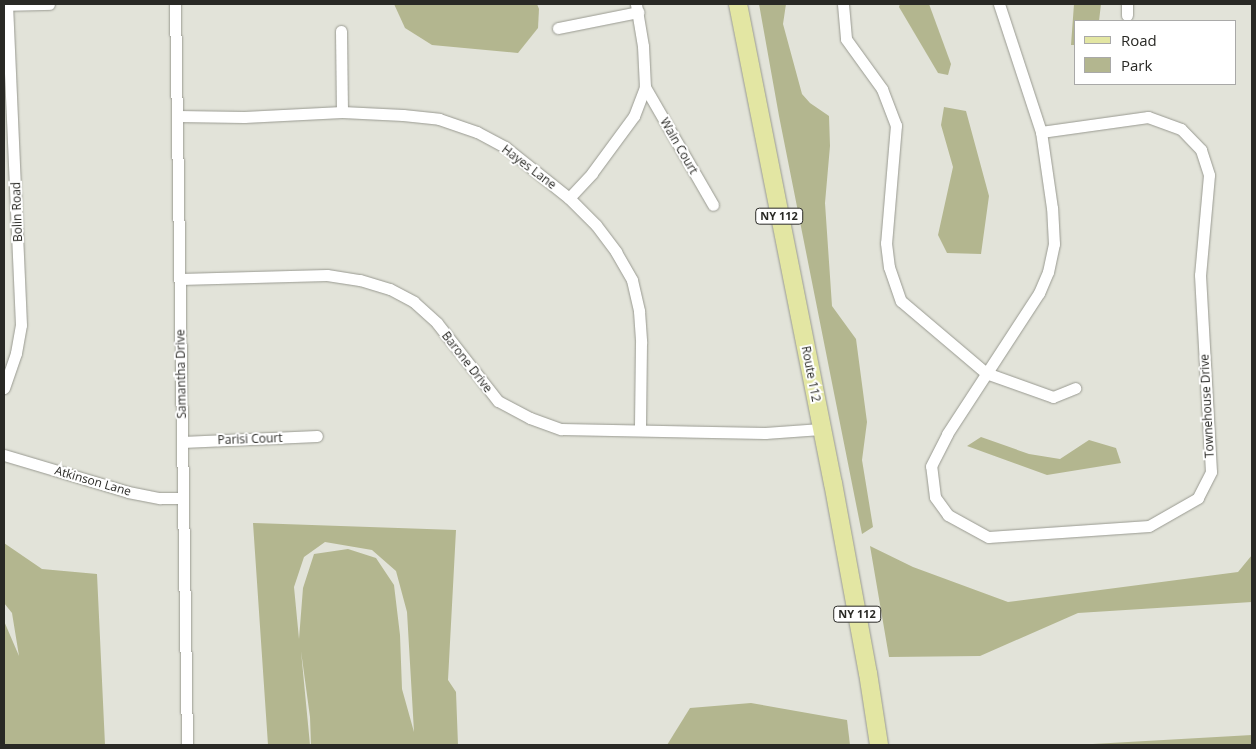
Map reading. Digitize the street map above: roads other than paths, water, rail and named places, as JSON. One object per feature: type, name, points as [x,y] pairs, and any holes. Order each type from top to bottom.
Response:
[{"type":"main road","name":"Route 112","points":[[738,4],[868,673],[879,745]]},
{"type":"street","points":[[5,4],[49,4]]},
{"type":"street","name":"Bolin Road","points":[[4,388],[16,353],[21,325],[5,4]]},
{"type":"street","name":"Samantha Drive","points":[[175,4],[187,745]]},
{"type":"street","points":[[843,4],[846,39],[882,89],[896,125],[886,243],[889,267],[901,301],[986,373],[1052,397],[1075,388]]},
{"type":"street","name":"Townehouse Drive","points":[[999,4],[1041,132],[1052,208],[1054,244],[1052,258],[1039,293],[947,434],[931,466],[934,497],[948,515],[988,537],[1149,526],[1198,498],[1211,472],[1200,275],[1209,175],[1201,150],[1181,128],[1148,117],[1041,132]]},
{"type":"street","points":[[558,28],[637,8],[643,46],[644,88],[634,116],[592,173],[569,198]]},
{"type":"street","points":[[341,31],[342,112]]},
{"type":"street","name":"Wain Court","points":[[644,88],[712,205]]},
{"type":"street","name":"Hayes Lane","points":[[177,116],[244,117],[342,112],[439,119],[477,132],[505,147],[569,198],[601,231],[632,280],[639,311],[641,343],[640,430]]},
{"type":"street","name":"Barone Drive","points":[[180,279],[327,275],[360,280],[390,289],[414,302],[436,323],[498,401],[530,418],[561,429],[765,433],[821,429]]},
{"type":"street","name":"Parisi Court","points":[[182,442],[317,436]]},
{"type":"street","name":"Atkinson Lane","points":[[4,455],[128,492],[160,498],[183,498]]}]
